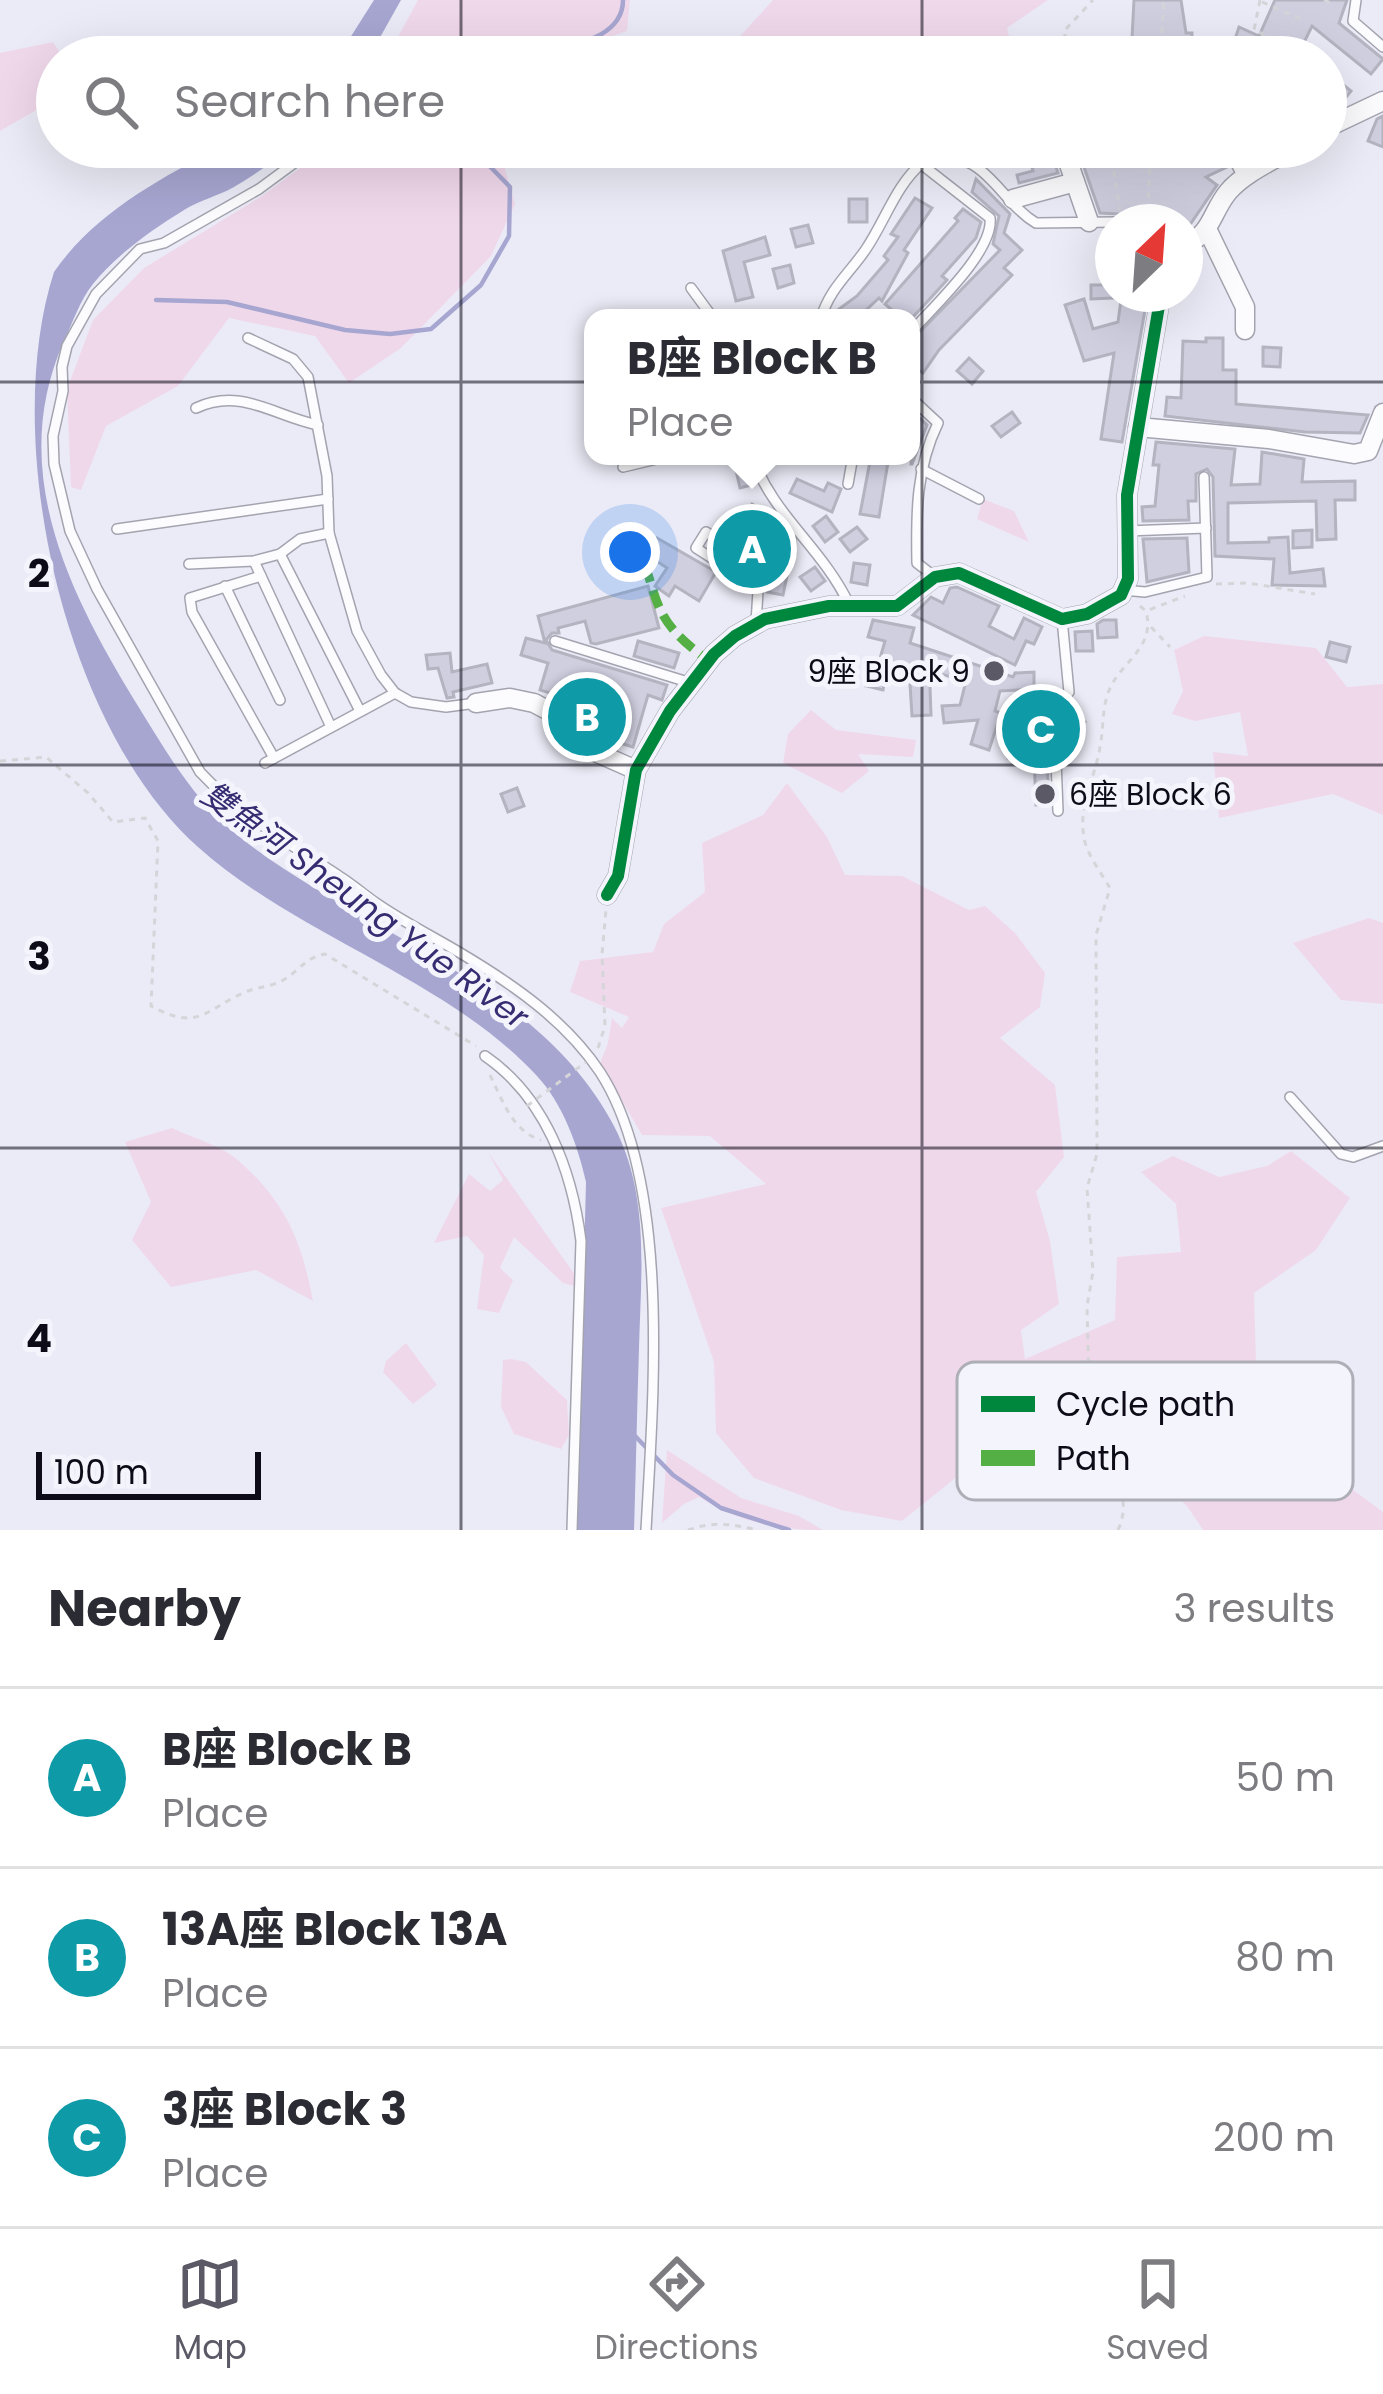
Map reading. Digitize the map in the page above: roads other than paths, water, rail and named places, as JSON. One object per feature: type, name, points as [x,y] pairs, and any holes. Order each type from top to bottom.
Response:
[{"type":"street","points":[[1347,118],[1383,101]]},
{"type":"street","points":[[1071,168],[1089,223]]},
{"type":"street","points":[[1203,234],[1227,193],[1262,168]]},
{"type":"street","points":[[1013,200],[1075,182]]},
{"type":"street","points":[[1208,231],[1245,308],[1245,330]]},
{"type":"street","points":[[607,896],[618,876],[636,770],[714,653],[756,623],[849,604],[897,605],[935,577],[959,573],[1062,619],[1107,606],[1123,590],[1128,579],[1127,495],[1159,312]]},
{"type":"street","points":[[1138,427],[1269,439],[1354,454],[1368,451],[1383,413]]},
{"type":"street","points":[[476,703],[510,698],[534,703],[551,712],[593,751],[636,770]]},
{"type":"lane","points":[[1356,0],[1353,21],[1383,47]]},
{"type":"lane","points":[[288,168],[164,243],[140,249],[96,294],[67,346],[59,416],[52,436],[70,531],[180,742],[223,796],[376,903],[506,980],[551,1016],[588,1060],[621,1113],[639,1170],[649,1238],[651,1448],[646,1530]]},
{"type":"lane","points":[[824,309],[828,296],[864,253],[898,192],[918,168]]},
{"type":"lane","points":[[920,322],[982,250],[992,226],[990,218],[926,168]]},
{"type":"lane","points":[[976,168],[1036,223],[1095,223]]},
{"type":"lane","points":[[1238,168],[1244,179]]},
{"type":"lane","points":[[691,288],[706,309]]},
{"type":"lane","points":[[248,338],[293,359],[308,377],[319,424],[329,532],[357,631],[395,694],[423,706],[476,703]]},
{"type":"lane","points":[[196,408],[214,400],[238,400],[319,424]]},
{"type":"lane","points":[[920,406],[938,423],[921,470],[916,562],[935,577]]},
{"type":"lane","points":[[623,467],[631,465]]},
{"type":"lane","points":[[756,465],[766,492],[833,572],[849,604]]},
{"type":"lane","points":[[848,484],[852,465]]},
{"type":"lane","points":[[921,470],[979,500]]},
{"type":"lane","points":[[1123,590],[1144,592],[1208,577],[1204,477]]},
{"type":"lane","points":[[117,529],[328,499]]},
{"type":"lane","points":[[790,520],[791,554]]},
{"type":"lane","points":[[1126,531],[1206,528]]},
{"type":"lane","points":[[189,564],[254,561],[280,554],[300,538],[329,532]]},
{"type":"lane","points":[[734,550],[706,532],[696,548],[754,585],[758,590],[756,623]]},
{"type":"lane","points":[[280,554],[360,711]]},
{"type":"lane","points":[[254,561],[331,727]]},
{"type":"lane","points":[[261,575],[193,595],[192,612],[269,760],[395,694]]},
{"type":"lane","points":[[225,586],[280,700]]},
{"type":"lane","points":[[1058,811],[1054,710],[1069,692],[1062,619]]},
{"type":"lane","points":[[555,641],[691,683]]},
{"type":"lane","points":[[1025,711],[1054,710]]},
{"type":"lane","points":[[484,1056],[504,1069],[546,1121],[577,1209],[581,1240],[572,1530]]},
{"type":"lane","points":[[1290,1097],[1341,1154],[1353,1156],[1383,1146]]},
{"type":"water","points":[[374,0],[401,0],[381,36],[351,36]]},
{"type":"water","points":[[182,168],[263,168],[136,243],[80,304],[48,389],[42,437],[44,484],[69,576],[113,664],[207,807],[285,869],[493,996],[540,1033],[581,1076],[614,1126],[633,1179],[641,1235],[634,1530],[577,1530],[586,1182],[574,1140],[554,1099],[501,1042],[461,1012],[280,906],[198,847],[151,795],[111,730],[79,656],[55,577],[40,496],[35,415],[39,340],[54,272],[88,232]]},
{"type":"waterway","points":[[597,36],[613,26],[623,0]]},
{"type":"waterway","points":[[156,300],[227,302],[345,330],[390,334],[431,329],[481,285],[509,236],[510,187],[491,168]]},
{"type":"waterway","points":[[634,1435],[673,1475],[721,1508],[789,1530]]},
{"type":"place","name":"B座 Block B","points":[[752,549]]},
{"type":"place","name":"9座 Block 9","points":[[994,671]]},
{"type":"place","name":"13A座 Block 13A","points":[[587,717]]},
{"type":"place","name":"3座 Block 3","points":[[1041,729]]},
{"type":"place","name":"6座 Block 6","points":[[1045,794]]},
{"type":"water label","name":"雙魚河 Sheung Yue River","points":[[365,905]]}]
